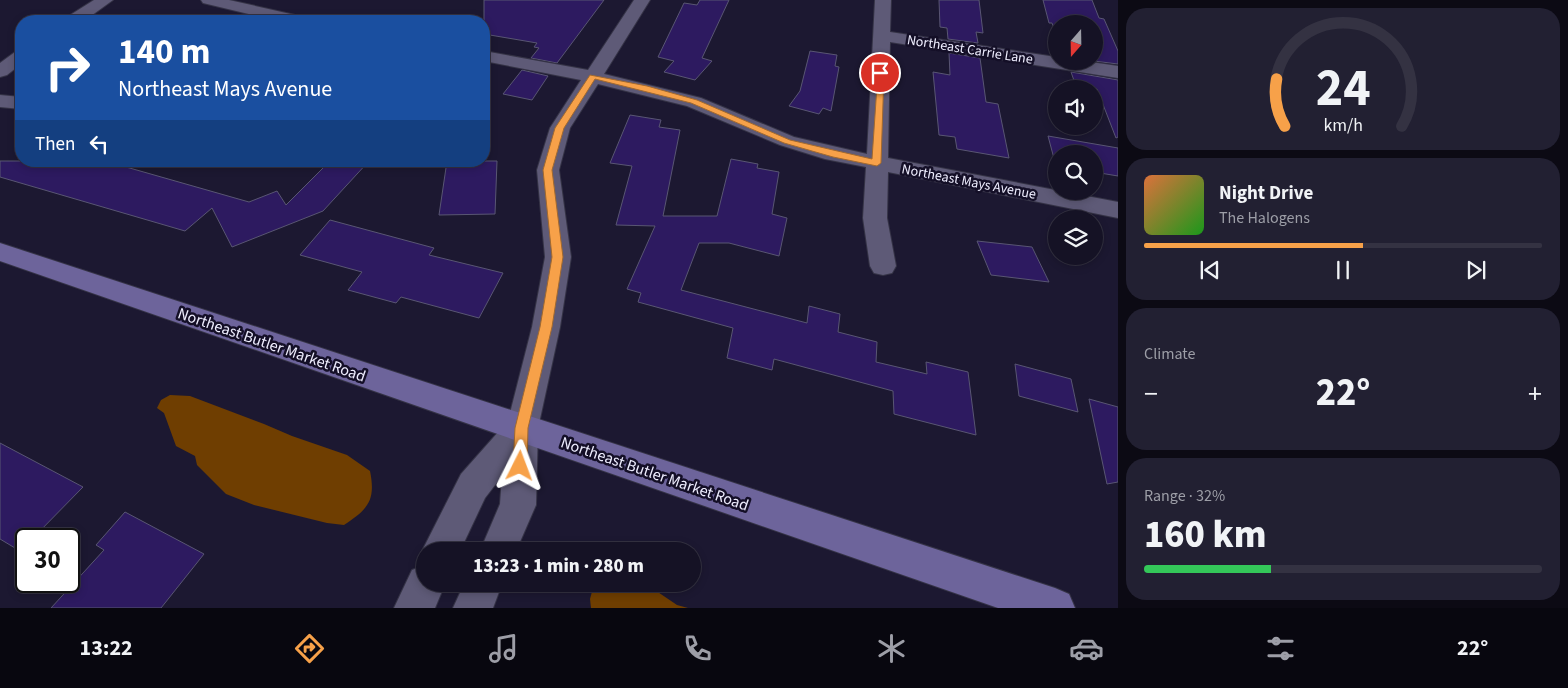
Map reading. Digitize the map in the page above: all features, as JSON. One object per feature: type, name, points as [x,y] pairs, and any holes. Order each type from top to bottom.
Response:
[{"type":"main road","name":"Northeast Butler Market Road","points":[[0,252],[1055,608]]},
{"type":"street","points":[[83,15],[105,0]]},
{"type":"street","points":[[209,0],[273,15]]},
{"type":"street","points":[[502,542],[518,505],[522,428],[546,327],[558,257],[548,170],[560,128],[642,0]]},
{"type":"street","points":[[883,0],[875,218],[883,266]]},
{"type":"street","name":"Northeast Carrie Lane","points":[[882,36],[1118,72]]},
{"type":"street","name":"Northeast Mays Avenue","points":[[490,57],[647,88],[694,102],[787,141],[833,154],[1118,210]]},
{"type":"street","points":[[0,71],[15,60]]},
{"type":"street","points":[[0,101],[15,102]]},
{"type":"street","points":[[445,542],[473,486],[522,428]]},
{"type":"street","points":[[414,608],[422,592]]},
{"type":"street","points":[[473,608],[480,592]]},
{"type":"shaded area","points":[[170,395],[190,396],[292,436],[347,455],[370,471],[372,490],[368,503],[359,514],[344,525],[327,523],[254,505],[226,494],[197,465],[195,456],[176,446],[164,413],[157,408],[161,400]]},
{"type":"shaded area","points":[[592,592],[658,592],[677,605],[688,608],[591,608]]},
{"type":"building","points":[[484,0],[604,0],[557,63],[531,58],[539,48],[534,47],[537,43],[490,35],[490,15],[484,15]]},
{"type":"building","points":[[700,0],[729,0],[702,58],[712,61],[695,80],[664,72],[674,61],[658,57],[684,3],[697,5]]},
{"type":"building","points":[[939,0],[979,0],[983,33],[976,32],[978,43],[948,39],[947,28],[940,27]]},
{"type":"building","points":[[1043,0],[1092,0],[1098,15],[1048,15],[1048,19]]},
{"type":"building","points":[[1103,19],[1118,51],[1118,64],[1103,62]]},
{"type":"building","points":[[810,51],[837,55],[835,66],[839,67],[831,111],[823,108],[819,114],[789,106],[800,91]]},
{"type":"building","points":[[949,53],[980,58],[986,102],[998,104],[1009,158],[957,149],[955,137],[939,135],[933,72],[950,75]]},
{"type":"building","points":[[522,70],[548,76],[532,100],[503,94]]},
{"type":"building","points":[[1071,72],[1118,80],[1118,137],[1116,138],[1103,104],[1103,80],[1074,80]]},
{"type":"building","points":[[630,115],[661,120],[659,127],[680,130],[663,216],[717,216],[731,159],[758,164],[757,168],[779,172],[772,214],[787,218],[779,256],[729,243],[699,243],[681,290],[807,323],[809,306],[840,314],[838,332],[877,342],[876,362],[927,374],[926,362],[968,372],[976,435],[894,414],[893,391],[774,359],[772,370],[727,358],[733,328],[638,302],[641,293],[627,289],[655,226],[616,225],[632,166],[610,163]]},
{"type":"building","points":[[1048,136],[1100,145],[1050,145]]},
{"type":"building","points":[[1103,145],[1118,148],[1118,176],[1103,174]]},
{"type":"building","points":[[0,161],[15,161],[15,167],[126,167],[249,202],[277,191],[286,205],[324,167],[363,167],[323,211],[232,247],[212,208],[185,231],[0,177]]},
{"type":"building","points":[[490,161],[497,161],[495,214],[439,215],[446,167],[490,167]]},
{"type":"building","points":[[330,220],[434,248],[429,255],[503,273],[479,318],[401,297],[396,303],[348,290],[362,272],[300,255]]},
{"type":"building","points":[[977,241],[1032,247],[1049,282],[991,275]]},
{"type":"building","points":[[1015,364],[1071,379],[1078,412],[1019,396]]},
{"type":"building","points":[[1089,399],[1118,407],[1118,482],[1107,484]]},
{"type":"building","points":[[0,443],[83,487],[43,528],[15,528],[15,548],[0,539]]},
{"type":"building","points":[[125,512],[204,554],[161,608],[51,608],[65,593],[80,593],[80,576],[104,550],[96,545]]},
{"type":"route","points":[[520,466],[522,428],[546,327],[558,257],[548,170],[560,128],[593,77],[647,88],[694,102],[787,141],[833,154],[877,163],[880,73]]}]
